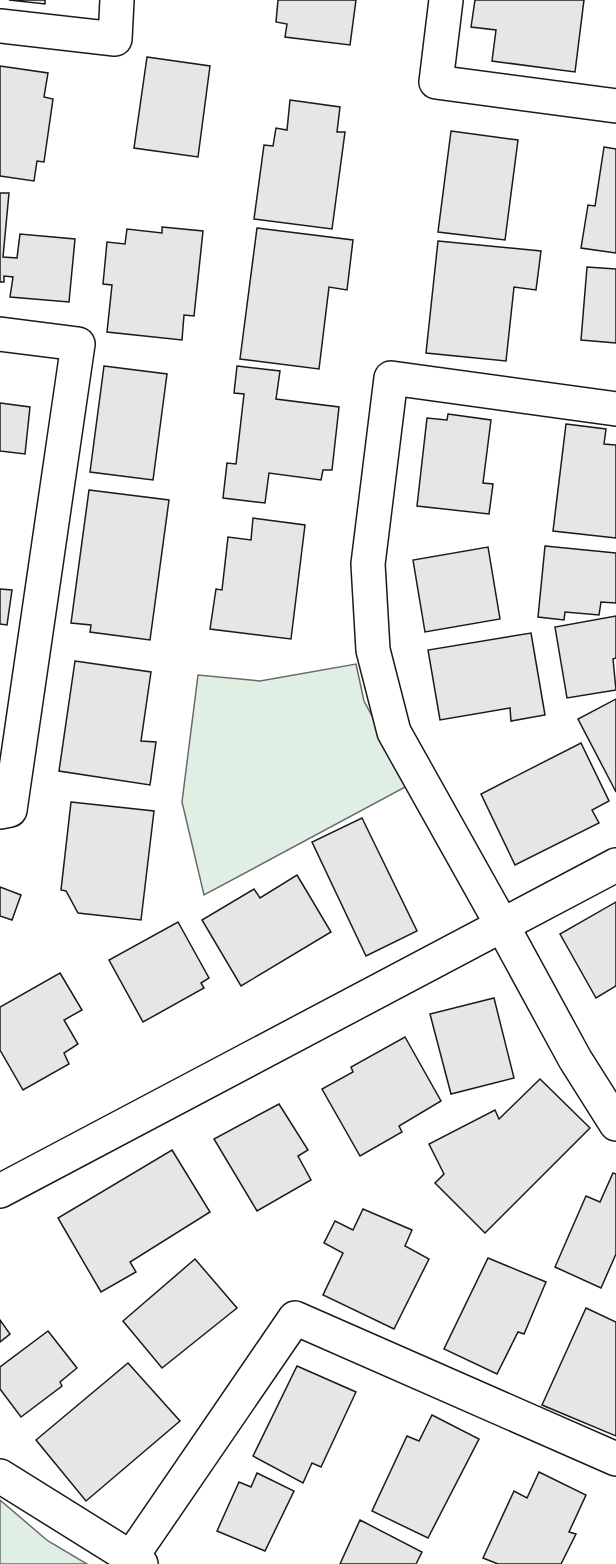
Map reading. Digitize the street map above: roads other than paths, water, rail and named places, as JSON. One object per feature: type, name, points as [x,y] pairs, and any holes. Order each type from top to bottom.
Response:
[{"type":"street","points":[[0,26],[115,39],[117,0]]},
{"type":"street","points":[[446,0],[436,82],[616,106]]},
{"type":"street","points":[[0,334],[78,344],[10,810],[0,812]]},
{"type":"street","points":[[616,409],[391,378],[368,564],[373,650],[394,732],[575,1059],[616,1124]]},
{"type":"street","points":[[0,1191],[616,865]]},
{"type":"street","points":[[0,1476],[136,1561],[296,1318],[616,1459]]}]
